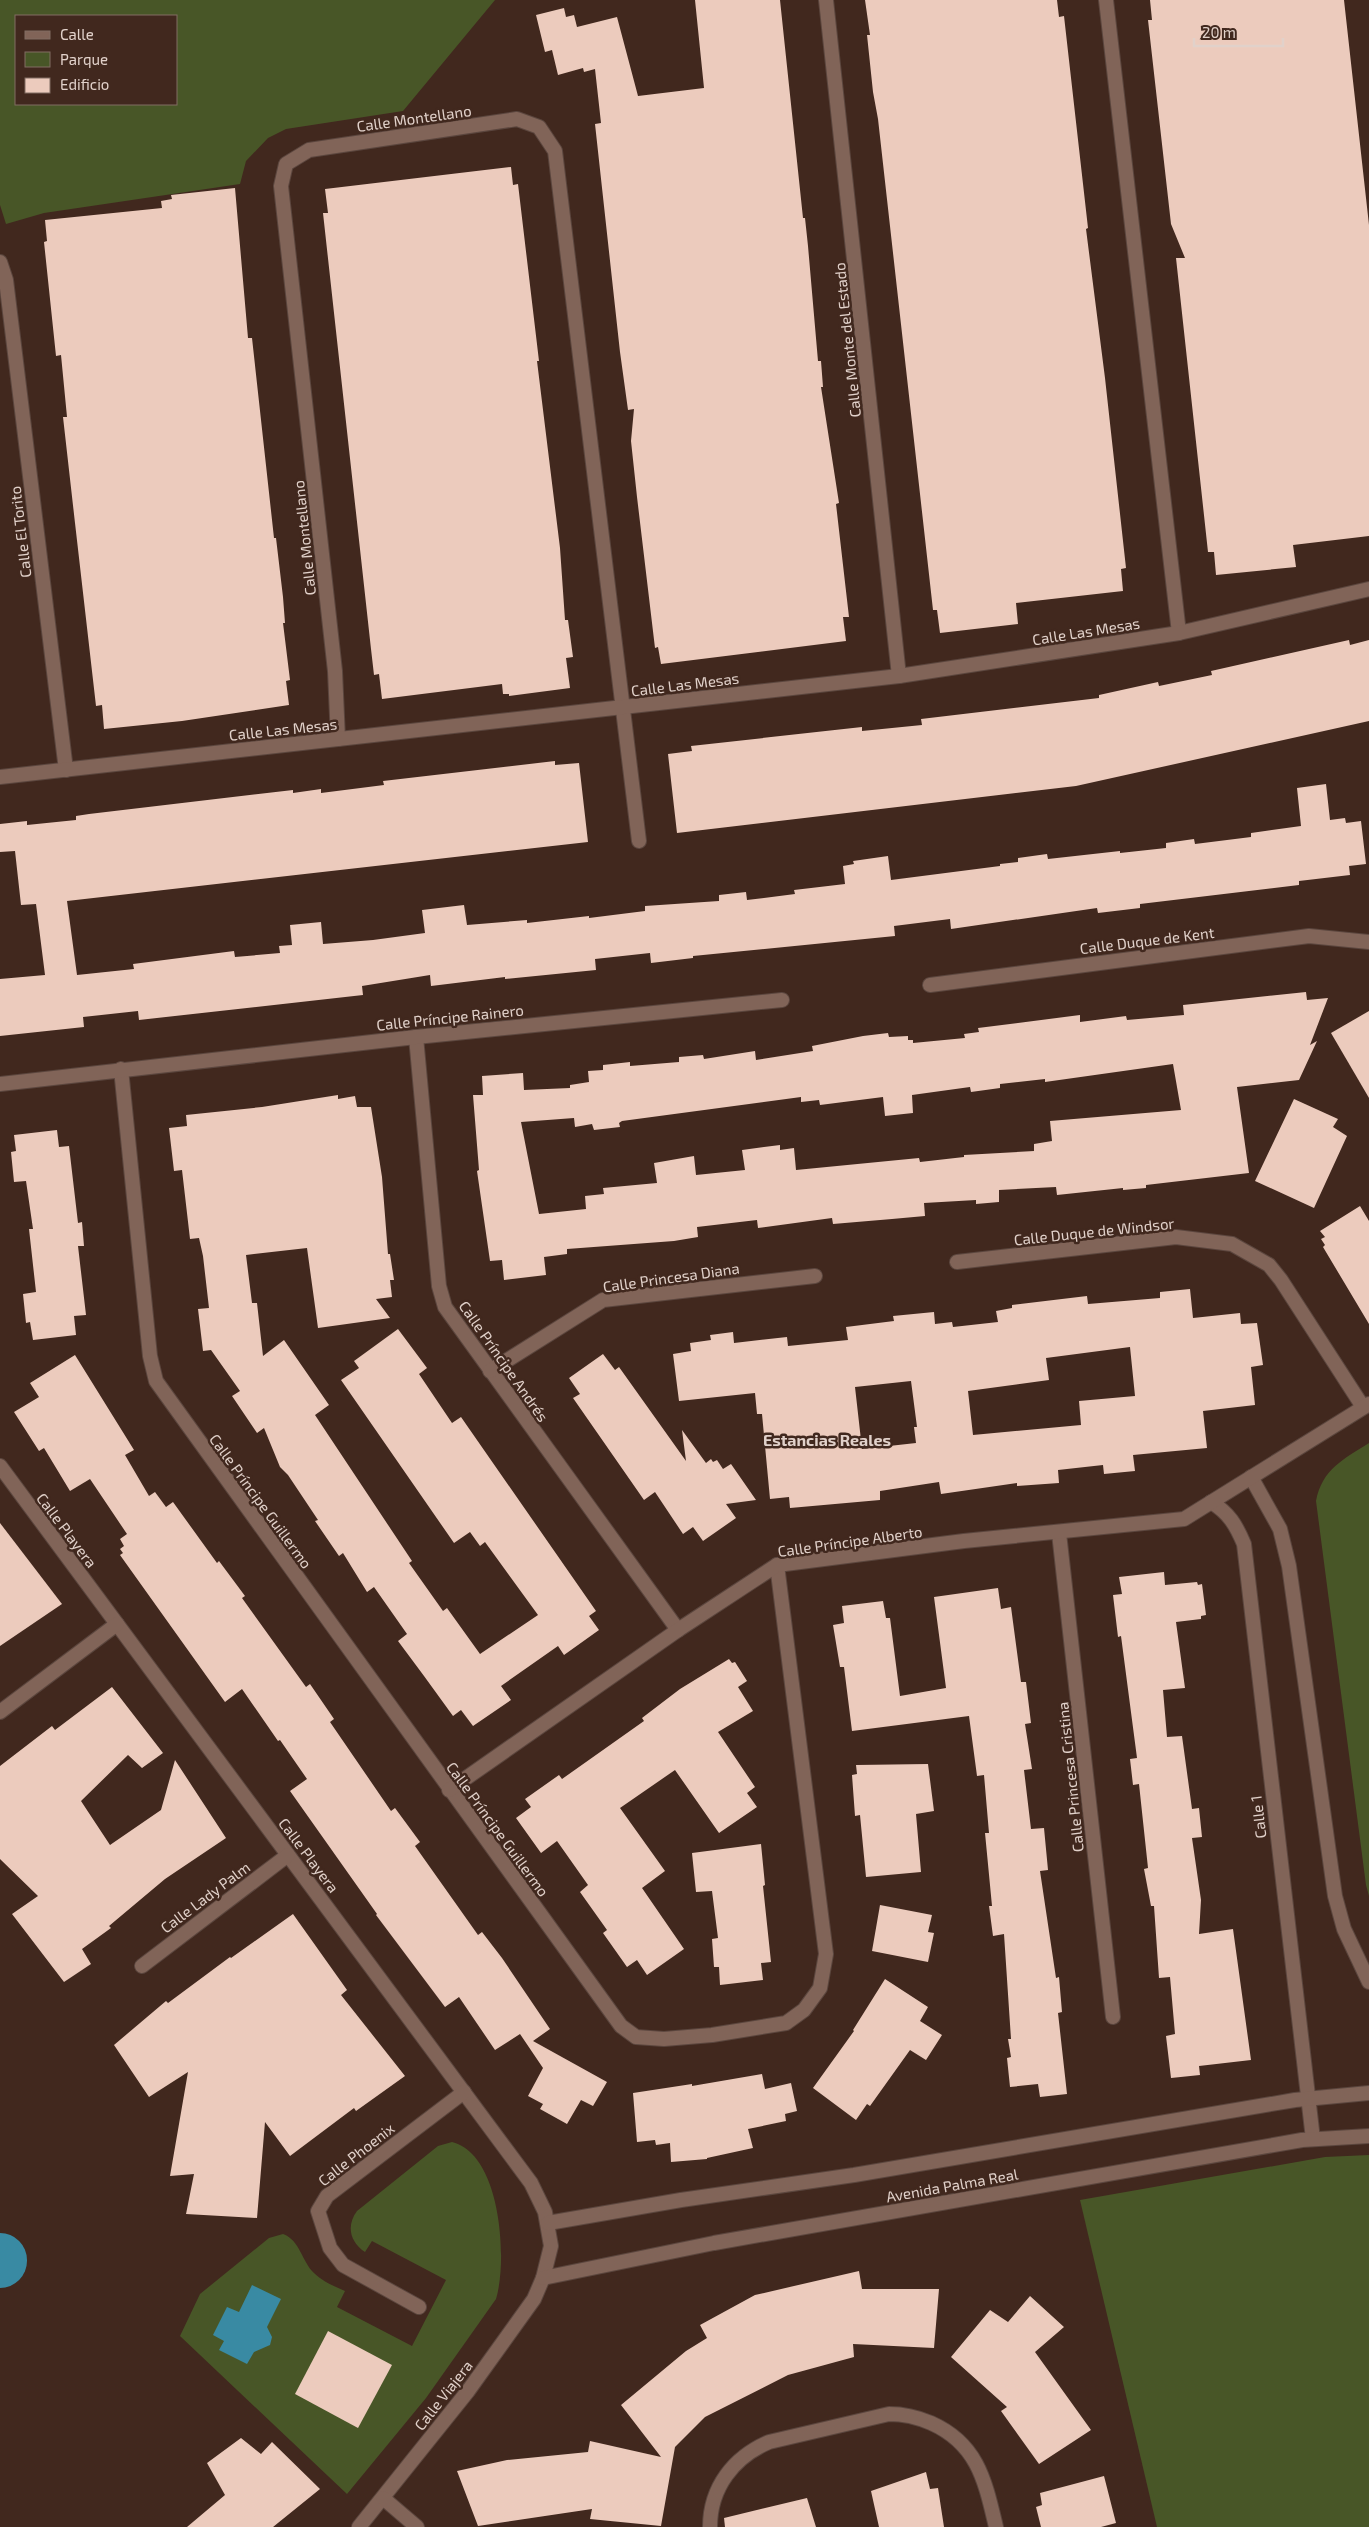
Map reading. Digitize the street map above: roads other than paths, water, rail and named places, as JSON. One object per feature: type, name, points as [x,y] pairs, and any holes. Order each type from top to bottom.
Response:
[{"type":"street","name":"Calle Monte del Estado","points":[[826,0],[899,676]]},
{"type":"street","points":[[1106,0],[1180,633]]},
{"type":"street","name":"Calle Montellano","points":[[338,739],[335,670],[281,186],[286,164],[308,150],[517,119],[539,127],[555,151],[639,841]]},
{"type":"street","name":"Calle El Torito","points":[[0,262],[6,280],[66,770]]},
{"type":"street","name":"Calle Las Mesas","points":[[0,777],[899,676],[1180,633],[1369,589]]},
{"type":"street","name":"Calle Duque de Kent","points":[[930,985],[1309,936],[1369,942]]},
{"type":"street","name":"Calle Príncipe Rainero","points":[[121,1069],[782,1000]]},
{"type":"street","name":"Calle Príncipe Andrés","points":[[416,1037],[438,1286],[446,1307],[490,1371],[678,1630]]},
{"type":"street","points":[[0,1084],[121,1069]]},
{"type":"street","name":"Calle Príncipe Guillermo","points":[[121,1069],[150,1356],[156,1381],[449,1790],[621,2026],[636,2037],[664,2039],[712,2035],[786,2023],[804,2010],[820,1988],[826,1954],[778,1565]]},
{"type":"street","name":"Calle Duque de Windsor","points":[[957,1262],[1176,1237],[1232,1244],[1269,1265],[1366,1405]]},
{"type":"street","name":"Calle Princesa Diana","points":[[490,1371],[604,1300],[815,1276]]},
{"type":"street","points":[[1366,1405],[1252,1477],[1280,1529],[1289,1566],[1336,1896],[1344,1929],[1369,1982]]},
{"type":"street","name":"Calle Playera","points":[[0,1466],[531,2183],[545,2212],[551,2246],[543,2278]]},
{"type":"street","name":"Calle Príncipe Alberto","points":[[449,1790],[678,1630],[778,1565],[964,1541],[1184,1519],[1252,1477]]},
{"type":"street","name":"Calle 1","points":[[1212,1502],[1224,1510],[1236,1526],[1244,1544],[1313,2139]]},
{"type":"street","name":"Calle Princesa Cristina","points":[[1060,1532],[1113,2017]]},
{"type":"street","points":[[0,1712],[117,1624]]},
{"type":"street","name":"Calle Lady Palm","points":[[142,1966],[288,1855]]},
{"type":"street","name":"Calle Phoenix","points":[[419,2307],[343,2265],[330,2248],[318,2211],[327,2196],[464,2092]]},
{"type":"street","name":"Avenida Palma Real","points":[[548,2223],[681,2200],[864,2173],[1308,2098],[1369,2093]]},
{"type":"street","name":"Avenida Palma Real","points":[[543,2278],[714,2243],[1313,2139],[1369,2136]]},
{"type":"street","name":"Calle Viajera","points":[[359,2527],[473,2384],[534,2299],[543,2278]]},
{"type":"street","points":[[710,2527],[713,2500],[720,2484],[732,2467],[754,2449],[769,2442],[898,2414],[906,2414],[939,2426],[955,2436],[966,2448],[984,2482],[996,2527]]},
{"type":"street","points":[[382,2498],[417,2527]]},
{"type":"water","points":[[252,2285],[281,2299],[267,2327],[272,2337],[270,2345],[254,2352],[247,2364],[219,2350],[224,2341],[213,2335],[227,2307],[239,2312]]},
{"type":"district","name":"Estancias Reales","points":[[827,1439]]}]
